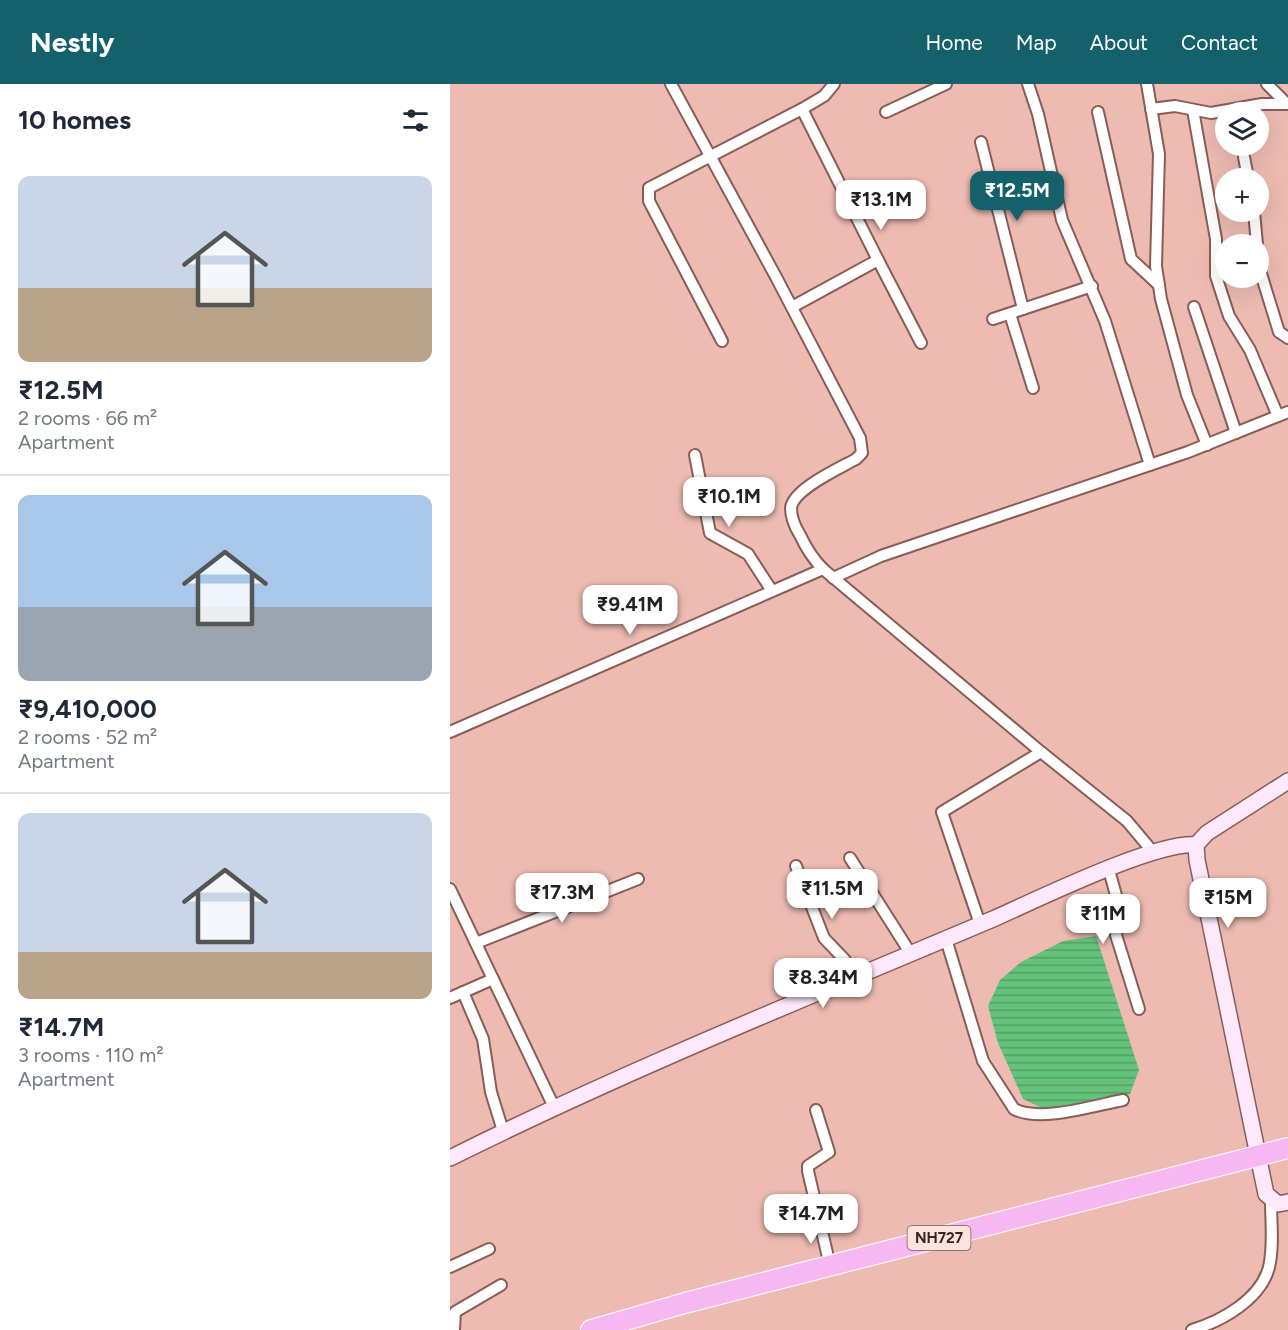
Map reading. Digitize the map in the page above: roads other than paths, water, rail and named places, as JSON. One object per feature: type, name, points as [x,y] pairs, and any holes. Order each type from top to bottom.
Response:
[{"type":"highway","name":"NH727","points":[[591,1330],[1288,1148]]},
{"type":"street","points":[[671,84],[711,154],[860,438],[862,453],[856,459],[809,486],[800,493],[791,506],[796,527],[814,560],[1041,752],[1127,821],[1153,852]]},
{"type":"street","points":[[722,341],[647,194],[649,188],[802,109],[824,96],[834,84]]},
{"type":"street","points":[[886,112],[946,84]]},
{"type":"street","points":[[1028,84],[1038,114],[1062,220],[1076,258],[1092,286],[1150,465]]},
{"type":"street","points":[[1147,84],[1159,154],[1156,266],[1159,285],[1187,395],[1207,445]]},
{"type":"street","points":[[1267,84],[1288,104]]},
{"type":"street","points":[[1151,109],[1175,106],[1211,113],[1262,104],[1288,104]]},
{"type":"street","points":[[802,109],[921,343]]},
{"type":"street","points":[[833,578],[880,556],[1207,445],[1283,414],[1250,350],[1229,316],[1216,276],[1216,239],[1193,110]]},
{"type":"street","points":[[1098,112],[1131,259],[1159,285]]},
{"type":"street","points":[[981,142],[1023,309]]},
{"type":"street","points":[[1244,157],[1246,168]]},
{"type":"street","points":[[792,307],[878,260]]},
{"type":"street","points":[[993,319],[1092,286]]},
{"type":"street","points":[[1265,288],[1279,332],[1288,338]]},
{"type":"street","points":[[1194,307],[1236,433]]},
{"type":"street","points":[[1010,314],[1032,388]]},
{"type":"street","points":[[695,455],[710,533],[748,554],[772,591]]},
{"type":"street","points":[[450,732],[823,569]]},
{"type":"street","points":[[980,924],[942,812],[1041,752]]},
{"type":"street","points":[[1192,1330],[1236,1308],[1261,1284],[1269,1269],[1272,1253],[1271,1201],[1266,1194],[1248,1110],[1197,860],[1196,845],[1207,833],[1288,781]]},
{"type":"street","points":[[450,1158],[554,1107],[980,924],[1153,852],[1186,844],[1196,845]]},
{"type":"street","points":[[850,858],[911,954]]},
{"type":"street","points":[[796,866],[824,938],[845,960],[853,979]]},
{"type":"street","points":[[1109,870],[1119,906],[1116,935],[1139,1009]]},
{"type":"street","points":[[476,943],[638,879]]},
{"type":"street","points":[[450,889],[554,1107]]},
{"type":"street","points":[[946,939],[983,1061],[1014,1109],[1020,1112],[1058,1113],[1123,1100]]},
{"type":"street","points":[[450,998],[493,979]]},
{"type":"street","points":[[463,992],[483,1039],[491,1092],[503,1131]]},
{"type":"street","points":[[816,1110],[829,1152],[808,1166],[830,1266]]},
{"type":"street","points":[[1271,1201],[1288,1202]]},
{"type":"street","points":[[450,1267],[489,1249]]},
{"type":"street","points":[[454,1330],[455,1312],[501,1285]]}]
